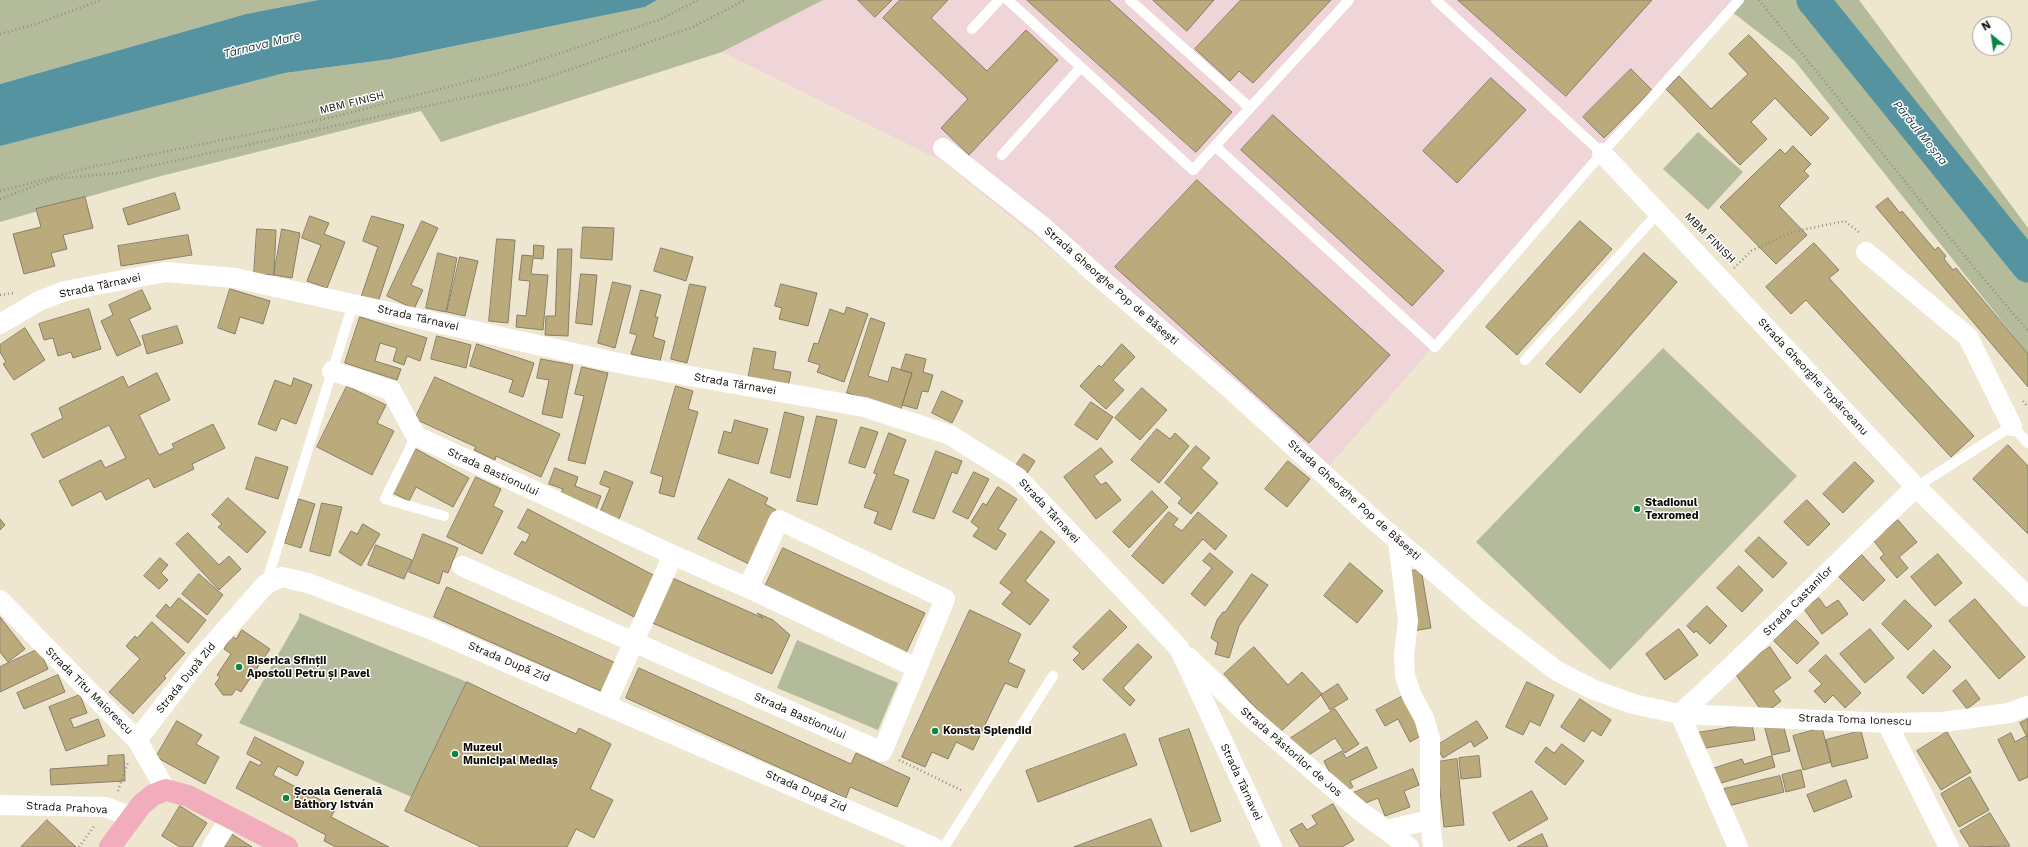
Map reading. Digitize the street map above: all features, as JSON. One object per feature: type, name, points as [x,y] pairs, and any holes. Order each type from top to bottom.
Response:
[{"type":"main road","points":[[110,847],[141,805],[153,795],[166,790],[188,796],[287,847]]},
{"type":"street","name":"Strada Gheorghe Pop de Băsești","points":[[943,148],[1041,225],[1100,278],[1234,392],[1486,617],[1557,671],[1592,689],[1633,704],[1680,714]]},
{"type":"street","name":"Strada Gheorghe Topârceanu","points":[[1602,153],[1916,487],[2028,597]]},
{"type":"street","points":[[1867,246],[1968,337],[2012,426]]},
{"type":"street","name":"Strada Târnavei","points":[[0,324],[39,301],[65,291],[164,272],[235,278],[628,365],[864,406],[950,435],[1017,477],[1179,648],[1272,847]]},
{"type":"street","points":[[332,371],[391,390],[416,436]]},
{"type":"street","name":"Strada Bastionului","points":[[416,436],[673,555],[748,588],[917,668]]},
{"type":"street","name":"Strada Castanilor","points":[[1680,714],[1728,671],[1832,567],[1916,487]]},
{"type":"street","points":[[748,588],[779,520],[945,599],[882,752]]},
{"type":"street","points":[[1398,540],[1408,621],[1404,655],[1405,676],[1412,696],[1424,718],[1430,738],[1430,820],[1433,847]]},
{"type":"street","points":[[606,704],[673,555]]},
{"type":"street","name":"Strada Bastionului","points":[[462,566],[882,752]]},
{"type":"street","name":"Strada După Zid","points":[[134,748],[197,662],[266,584],[282,577],[308,583],[432,630],[606,704],[933,847]]},
{"type":"street","name":"Strada Titu Maiorescu","points":[[0,600],[134,748],[166,790]]},
{"type":"street","name":"Strada Păstorilor de Jos","points":[[1179,648],[1248,715],[1360,812],[1409,847]]},
{"type":"street","name":"Strada Toma Ionescu","points":[[1680,714],[1887,722],[1943,722],[2009,713],[2028,706]]},
{"type":"street","points":[[1680,714],[1738,847]]},
{"type":"street","points":[[1887,722],[1949,847]]},
{"type":"street","name":"Strada Prahova","points":[[0,804],[105,807],[132,817]]},
{"type":"street","points":[[212,847],[231,817]]},
{"type":"street","points":[[1387,830],[1430,820]]},
{"type":"lane","points":[[972,29],[999,0]]},
{"type":"lane","points":[[1008,0],[1193,170],[1349,0]]},
{"type":"lane","points":[[1130,0],[1250,108]]},
{"type":"lane","points":[[1436,0],[1602,153]]},
{"type":"lane","points":[[1215,146],[1435,347],[1602,153],[1739,0]]},
{"type":"lane","points":[[1002,156],[1081,67]]},
{"type":"lane","points":[[1526,360],[1659,212]]},
{"type":"lane","points":[[266,584],[353,304]]},
{"type":"lane","points":[[1916,487],[2012,426],[2028,443]]},
{"type":"lane","points":[[416,436],[385,499],[444,516]]},
{"type":"lane","points":[[944,847],[1053,676]]},
{"type":"path","points":[[0,34],[36,24],[101,0]]},
{"type":"path","name":"MBM FINISH","points":[[0,191],[91,167],[333,117],[501,73],[659,20],[698,0]]},
{"type":"path","points":[[0,198],[53,179],[118,173],[528,84],[693,27],[744,0]]},
{"type":"path","points":[[1759,0],[1972,265],[2028,331]]},
{"type":"path","name":"MBM FINISH","points":[[1730,272],[1751,251],[1792,232],[1845,221],[1867,246]]},
{"type":"path","points":[[2018,396],[2028,407]]},
{"type":"path","points":[[118,792],[134,748]]},
{"type":"path","points":[[882,752],[976,797]]},
{"type":"path","points":[[79,847],[97,823]]},
{"type":"shaded area","points":[[823,0],[1741,0],[1602,153],[1323,473],[942,161],[722,52]]},
{"type":"green space","points":[[0,0],[318,0],[246,14],[0,84]]},
{"type":"green space","points":[[657,0],[823,0],[722,52],[441,142],[421,111],[157,177],[0,222],[0,146],[285,73],[391,59],[645,7]]},
{"type":"green space","points":[[1741,0],[1859,0],[2028,228],[2028,266],[1923,137],[2028,271],[2028,354],[1794,60],[1731,11]]},
{"type":"green space","points":[[1698,132],[1743,172],[1708,210],[1663,169]]},
{"type":"green space","name":"Stadionul Texromed","points":[[1663,348],[1797,476],[1610,670],[1476,542]]},
{"type":"green space","points":[[299,613],[467,682],[412,797],[239,723],[299,618]]},
{"type":"green space","points":[[797,640],[898,683],[878,730],[777,688]]},
{"type":"water","name":"Târnava Mare","points":[[318,0],[657,0],[645,7],[391,59],[285,73],[0,146],[0,84],[246,14]]},
{"type":"building","points":[[858,0],[892,0],[875,17]]},
{"type":"building","points":[[900,0],[948,0],[931,18],[987,71],[1026,30],[1058,60],[969,155],[941,128],[968,99],[883,18]]},
{"type":"building","points":[[1027,0],[1109,0],[1232,112],[1196,152]]},
{"type":"building","points":[[1153,0],[1214,0],[1187,31]]},
{"type":"building","points":[[1241,0],[1331,0],[1253,83],[1239,71],[1230,81],[1195,49]]},
{"type":"building","points":[[1458,0],[1652,0],[1566,96]]},
{"type":"building","points":[[1749,35],[1829,118],[1811,136],[1775,98],[1751,122],[1767,139],[1740,165],[1666,89],[1679,76],[1711,109],[1748,74],[1729,54]]},
{"type":"building","points":[[1631,69],[1652,90],[1604,138],[1583,117]]},
{"type":"building","points":[[1491,78],[1526,110],[1457,183],[1423,151]]},
{"type":"building","points":[[1273,115],[1444,271],[1412,306],[1241,150]]},
{"type":"building","points":[[1793,146],[1811,164],[1804,171],[1809,176],[1779,206],[1807,235],[1776,264],[1720,207],[1780,149],[1785,154]]},
{"type":"building","points":[[1197,180],[1390,355],[1309,443],[1115,267]]},
{"type":"building","points":[[175,193],[180,209],[128,225],[123,209]]},
{"type":"building","points":[[85,197],[93,228],[63,235],[67,249],[51,253],[55,266],[24,274],[13,234],[41,227],[36,209]]},
{"type":"building","points":[[1888,198],[1900,213],[1902,211],[1935,250],[1938,247],[1946,256],[1944,259],[1953,270],[1956,268],[2028,354],[2028,387],[1876,207]]},
{"type":"building","points":[[310,216],[329,223],[324,234],[345,242],[327,288],[307,281],[321,245],[302,238]]},
{"type":"building","points":[[372,216],[404,225],[378,302],[361,297],[378,247],[363,241]]},
{"type":"building","points":[[422,221],[438,228],[411,285],[423,290],[414,309],[387,296]]},
{"type":"building","points":[[1580,221],[1612,249],[1517,355],[1486,327]]},
{"type":"building","points":[[583,227],[614,228],[612,260],[581,258]]},
{"type":"building","points":[[257,229],[276,230],[274,275],[254,274]]},
{"type":"building","points":[[282,229],[300,233],[292,278],[274,275]]},
{"type":"building","points":[[188,235],[192,255],[121,266],[118,246]]},
{"type":"building","points":[[497,239],[515,240],[508,323],[489,321]]},
{"type":"building","points":[[1814,243],[1839,270],[1829,278],[1974,436],[1951,457],[1806,300],[1791,314],[1766,287]]},
{"type":"building","points":[[534,245],[544,246],[543,259],[533,258],[531,274],[548,275],[543,330],[516,327],[517,315],[526,316],[530,281],[519,280],[522,255],[533,256]]},
{"type":"building","points":[[661,248],[693,257],[686,281],[654,271]]},
{"type":"building","points":[[558,249],[572,249],[568,336],[545,335],[546,316],[555,316]]},
{"type":"building","points":[[438,253],[457,258],[446,312],[426,308]]},
{"type":"building","points":[[1644,253],[1677,282],[1580,393],[1546,364]]},
{"type":"building","points":[[460,257],[478,261],[465,316],[447,312]]},
{"type":"building","points":[[581,274],[597,275],[592,325],[576,323]]},
{"type":"building","points":[[613,282],[631,286],[615,348],[598,343]]},
{"type":"building","points":[[690,284],[706,287],[687,363],[671,359]]},
{"type":"building","points":[[781,284],[817,293],[808,326],[779,319],[782,308],[775,306]]},
{"type":"building","points":[[230,289],[270,301],[263,324],[240,317],[235,334],[218,328]]},
{"type":"building","points":[[142,290],[151,309],[129,319],[141,345],[117,356],[101,321],[113,315],[109,305]]},
{"type":"building","points":[[641,290],[661,295],[655,317],[658,317],[653,337],[665,341],[660,361],[631,354],[637,335],[630,333]]},
{"type":"building","points":[[847,307],[868,314],[844,382],[817,372],[820,365],[808,361],[814,343],[818,344],[830,309],[844,314]]},
{"type":"building","points":[[89,309],[101,349],[73,358],[71,352],[58,356],[53,338],[44,340],[39,324]]},
{"type":"building","points":[[360,317],[427,338],[420,361],[407,356],[404,365],[393,361],[397,348],[380,343],[375,361],[401,369],[397,380],[345,363]]},
{"type":"building","points":[[871,318],[885,323],[868,376],[888,382],[892,367],[912,373],[901,409],[847,393]]},
{"type":"building","points":[[177,326],[183,343],[147,354],[142,336]]},
{"type":"building","points":[[25,328],[45,360],[14,380],[3,364],[6,362],[0,352],[0,345]]},
{"type":"building","points":[[437,336],[471,345],[466,368],[431,359]]},
{"type":"building","points":[[477,344],[534,363],[523,397],[509,392],[513,380],[470,366]]},
{"type":"building","points":[[1122,344],[1135,357],[1113,380],[1124,390],[1106,409],[1080,386],[1099,365],[1101,367]]},
{"type":"building","points":[[754,348],[776,352],[773,369],[791,372],[788,387],[748,379]]},
{"type":"building","points":[[906,354],[926,359],[923,372],[933,375],[928,392],[922,391],[917,409],[902,405],[912,373],[901,370]]},
{"type":"building","points":[[541,359],[573,365],[562,418],[542,414],[549,380],[537,378]]},
{"type":"building","points":[[582,367],[608,373],[585,464],[568,460],[584,396],[575,394]]},
{"type":"building","points":[[157,373],[170,400],[139,415],[159,455],[174,448],[172,444],[213,424],[225,448],[192,464],[194,469],[154,488],[149,478],[106,500],[101,491],[72,506],[59,481],[101,460],[105,468],[126,458],[109,425],[43,458],[31,434],[63,418],[59,408],[123,376],[128,387]]},
{"type":"building","points":[[435,377],[560,434],[541,477],[496,456],[495,460],[474,450],[476,447],[415,419]]},
{"type":"building","points":[[294,378],[312,385],[296,424],[281,418],[276,431],[258,424],[275,380],[291,386]]},
{"type":"building","points":[[347,386],[386,405],[377,423],[394,431],[372,475],[317,447]]},
{"type":"building","points":[[676,386],[693,391],[688,409],[698,412],[674,497],[659,493],[663,477],[651,473]]},
{"type":"building","points":[[1142,388],[1167,410],[1140,440],[1115,418]]},
{"type":"building","points":[[942,391],[963,401],[952,423],[932,413]]},
{"type":"building","points":[[1091,402],[1113,417],[1097,440],[1075,425]]},
{"type":"building","points":[[785,412],[804,417],[790,478],[771,473]]},
{"type":"building","points":[[817,416],[837,420],[817,505],[797,501]]},
{"type":"building","points":[[735,420],[768,429],[758,464],[718,453],[724,431],[731,433]]},
{"type":"building","points":[[861,427],[878,432],[865,468],[849,463]]},
{"type":"building","points":[[1157,429],[1170,439],[1175,433],[1189,446],[1159,483],[1131,460]]},
{"type":"building","points":[[889,433],[906,440],[893,474],[909,480],[891,530],[874,523],[878,512],[864,507],[877,474],[874,473]]},
{"type":"building","points":[[2008,445],[2028,466],[2028,534],[1973,479]]},
{"type":"building","points":[[1196,446],[1210,458],[1201,468],[1218,483],[1191,514],[1178,503],[1182,498],[1165,483]]},
{"type":"building","points":[[1101,448],[1113,462],[1094,476],[1101,485],[1106,482],[1121,500],[1096,519],[1064,477]]},
{"type":"building","points":[[416,449],[469,478],[453,507],[416,487],[409,501],[393,493]]},
{"type":"building","points":[[936,451],[962,461],[957,474],[952,472],[934,519],[913,512]]},
{"type":"building","points":[[1024,454],[1035,461],[1026,475],[1015,467]]},
{"type":"building","points":[[256,457],[288,467],[278,499],[246,489]]},
{"type":"building","points":[[1288,461],[1310,479],[1287,507],[1265,489]]},
{"type":"building","points":[[1855,462],[1874,481],[1843,513],[1823,494]]},
{"type":"building","points":[[555,468],[578,477],[575,486],[601,496],[596,510],[560,496],[563,489],[549,484]]},
{"type":"building","points":[[605,471],[633,482],[618,522],[599,514],[610,488],[600,484]]},
{"type":"building","points":[[974,472],[989,479],[968,519],[953,512]]},
{"type":"building","points":[[476,477],[501,489],[493,506],[503,511],[482,554],[447,537]]},
{"type":"building","points":[[729,479],[768,498],[765,504],[776,510],[749,564],[698,539]]},
{"type":"building","points":[[998,487],[1017,499],[998,529],[1006,534],[996,550],[973,536],[979,528],[971,522],[983,503],[986,505]]},
{"type":"building","points":[[1152,491],[1168,507],[1129,548],[1113,532]]},
{"type":"building","points":[[228,498],[266,532],[247,553],[218,527],[222,524],[212,515]]},
{"type":"building","points":[[299,499],[315,504],[301,548],[285,543]]},
{"type":"building","points":[[1807,500],[1830,524],[1808,546],[1784,522]]},
{"type":"building","points":[[322,503],[342,507],[330,556],[310,551]]},
{"type":"building","points":[[528,509],[655,576],[634,617],[514,554],[522,541],[526,543],[530,534],[518,528]]},
{"type":"building","points":[[1169,512],[1178,519],[1173,525],[1182,531],[1198,512],[1227,536],[1215,550],[1203,539],[1163,584],[1132,556]]},
{"type":"building","points":[[0,519],[5,525],[0,530]]},
{"type":"building","points":[[1898,520],[1917,542],[1899,557],[1908,568],[1897,578],[1880,558],[1884,554],[1874,541]]},
{"type":"building","points":[[363,524],[380,534],[361,566],[339,552],[351,531],[357,534]]},
{"type":"building","points":[[1041,531],[1055,542],[1025,581],[1049,600],[1030,625],[1002,604],[1012,592],[1000,583]]},
{"type":"building","points":[[188,533],[219,565],[229,556],[241,569],[219,590],[176,544]]},
{"type":"building","points":[[423,534],[458,548],[448,573],[443,571],[439,584],[409,572]]},
{"type":"building","points":[[1759,537],[1787,563],[1773,578],[1745,551]]},
{"type":"building","points":[[376,545],[412,560],[404,579],[368,565]]},
{"type":"building","points":[[783,548],[925,613],[905,655],[763,591]]},
{"type":"building","points":[[1210,553],[1233,572],[1205,606],[1191,594],[1212,568],[1203,561]]},
{"type":"building","points":[[1938,554],[1962,583],[1935,606],[1911,577]]},
{"type":"building","points":[[1862,555],[1885,580],[1863,601],[1839,577]]},
{"type":"building","points":[[160,558],[168,565],[161,573],[168,580],[159,589],[144,576]]},
{"type":"building","points":[[1350,563],[1383,591],[1357,623],[1324,596]]},
{"type":"building","points":[[1739,566],[1763,590],[1742,612],[1717,588]]},
{"type":"building","points":[[1421,569],[1431,628],[1413,631],[1403,573]]},
{"type":"building","points":[[199,574],[223,595],[207,615],[182,594]]},
{"type":"building","points":[[1252,574],[1268,585],[1239,626],[1229,658],[1215,654],[1218,643],[1211,638],[1217,620],[1223,612],[1225,612]]},
{"type":"building","points":[[670,577],[763,618],[757,613],[773,620],[790,635],[772,674],[650,622]]},
{"type":"building","points":[[447,587],[618,664],[605,693],[434,617]]},
{"type":"building","points":[[179,598],[206,620],[188,643],[156,616],[166,604],[170,608]]},
{"type":"building","points":[[1819,598],[1826,608],[1838,600],[1848,614],[1822,634],[1804,609]]},
{"type":"building","points":[[1975,599],[2025,657],[1999,679],[1949,621]]},
{"type":"building","points":[[1905,600],[1932,626],[1908,650],[1882,624]]},
{"type":"building","points":[[1707,606],[1727,626],[1710,644],[1696,631],[1694,633],[1687,626]]},
{"type":"building","points":[[970,610],[1021,634],[1008,662],[1025,670],[1017,688],[1005,683],[973,750],[956,742],[948,759],[932,752],[925,767],[902,757]]},
{"type":"building","points":[[1110,610],[1127,627],[1083,670],[1073,660],[1080,653],[1073,647]]},
{"type":"building","points":[[0,617],[25,649],[8,662],[0,652]]},
{"type":"building","points":[[1796,620],[1819,643],[1797,664],[1774,641]]},
{"type":"building","points":[[152,622],[185,653],[164,676],[166,678],[133,714],[109,692],[140,659],[126,646],[135,636],[137,638]]},
{"type":"building","points":[[1679,629],[1698,655],[1665,680],[1646,654]]},
{"type":"building","points":[[1870,629],[1894,658],[1865,683],[1840,654]]},
{"type":"building","points":[[242,630],[270,649],[241,692],[236,689],[232,695],[223,695],[215,684],[220,677],[217,675],[231,654],[224,649],[232,636],[236,639]]},
{"type":"building","points":[[1138,644],[1152,657],[1123,688],[1135,700],[1130,706],[1103,680]]},
{"type":"building","points":[[1254,647],[1288,685],[1302,672],[1322,694],[1279,733],[1224,674]]},
{"type":"building","points":[[1770,647],[1791,678],[1773,691],[1781,701],[1764,714],[1734,672]]},
{"type":"building","points":[[39,649],[48,669],[0,692],[0,667]]},
{"type":"building","points":[[1934,650],[1951,667],[1923,694],[1907,677]]},
{"type":"building","points":[[1826,655],[1861,693],[1845,708],[1833,695],[1825,703],[1814,691],[1822,684],[1809,671]]},
{"type":"building","points":[[639,668],[851,764],[856,753],[910,778],[897,807],[850,787],[846,798],[626,698]]},
{"type":"building","points":[[58,675],[65,692],[24,709],[17,693]]},
{"type":"building","points":[[1966,680],[1980,699],[1967,709],[1953,691]]},
{"type":"building","points":[[467,682],[576,734],[579,728],[611,744],[590,789],[613,800],[594,838],[576,829],[567,847],[481,847],[405,811]]},
{"type":"building","points":[[1527,682],[1554,695],[1540,726],[1530,721],[1523,735],[1506,727]]},
{"type":"building","points":[[1338,684],[1348,699],[1330,710],[1321,695]]},
{"type":"building","points":[[80,695],[87,713],[70,719],[74,728],[98,719],[105,736],[66,751],[49,707]]},
{"type":"building","points":[[1405,695],[1426,733],[1410,742],[1398,719],[1385,726],[1376,710]]},
{"type":"building","points":[[1580,699],[1611,720],[1601,736],[1592,730],[1584,742],[1561,727]]},
{"type":"building","points":[[1335,709],[1359,744],[1345,753],[1335,738],[1301,760],[1288,740]]},
{"type":"building","points":[[2028,719],[2028,737],[2027,737],[2020,723]]},
{"type":"building","points":[[1782,720],[1790,751],[1772,755],[1764,725]]},
{"type":"building","points":[[177,721],[202,735],[196,744],[219,757],[205,784],[156,757]]},
{"type":"building","points":[[1477,721],[1488,738],[1474,747],[1471,741],[1443,758],[1436,746]]},
{"type":"building","points":[[1752,724],[1755,740],[1699,749],[1697,733]]},
{"type":"building","points":[[1822,728],[1831,762],[1803,770],[1793,736]]},
{"type":"building","points":[[1189,729],[1221,821],[1191,832],[1159,739]]},
{"type":"building","points":[[1861,731],[1868,758],[1832,767],[1826,740]]},
{"type":"building","points":[[1947,732],[1971,772],[1941,790],[1917,751]]},
{"type":"building","points":[[2011,733],[2015,742],[2026,736],[2028,740],[2028,777],[2019,781],[1998,740]]},
{"type":"building","points":[[1125,734],[1137,765],[1038,802],[1026,771]]},
{"type":"building","name":"Școala Generală Báthory István","points":[[255,737],[304,762],[297,776],[278,766],[273,775],[336,808],[331,817],[389,847],[336,847],[324,841],[326,835],[236,788],[250,761],[260,766],[262,762],[247,754]]},
{"type":"building","points":[[1562,744],[1584,761],[1565,785],[1535,762],[1546,747],[1554,753]]},
{"type":"building","points":[[1367,747],[1377,768],[1350,781],[1353,787],[1340,793],[1324,761],[1342,751],[1346,758]]},
{"type":"building","points":[[124,755],[125,781],[51,785],[50,769],[108,765],[108,756]]},
{"type":"building","points":[[1479,756],[1481,777],[1461,779],[1459,758]]},
{"type":"building","points":[[1772,756],[1775,767],[1718,784],[1714,768],[1742,759],[1744,764]]},
{"type":"building","points":[[1457,759],[1464,825],[1444,827],[1437,762]]},
{"type":"building","points":[[1413,769],[1419,785],[1404,791],[1410,807],[1385,816],[1378,798],[1358,806],[1353,793]]},
{"type":"building","points":[[1801,770],[1805,787],[1786,792],[1782,775]]},
{"type":"building","points":[[1780,776],[1784,792],[1728,806],[1724,789]]},
{"type":"building","points":[[1970,777],[1989,810],[1959,827],[1941,794]]},
{"type":"building","points":[[1846,780],[1852,797],[1814,812],[1807,795]]},
{"type":"building","points":[[1532,791],[1548,819],[1509,841],[1493,813]]},
{"type":"building","points":[[1333,804],[1354,840],[1342,847],[1300,847],[1290,830],[1302,823],[1307,830],[1317,824],[1312,816]]},
{"type":"building","points":[[180,806],[207,823],[192,847],[180,847],[162,836]]},
{"type":"building","points":[[1990,813],[2010,846],[1970,847],[1960,831]]},
{"type":"building","points":[[1151,819],[1162,847],[1074,847]]},
{"type":"building","points":[[47,820],[76,847],[21,847]]},
{"type":"building","points":[[230,833],[252,847],[221,847]]},
{"type":"building","points":[[1542,834],[1548,847],[1517,847]]},
{"type":"waterway","name":"Pârâul Moșna","points":[[1813,0],[2028,266]]},
{"type":"place","name":"Stadionul Texromed","points":[[1637,509]]},
{"type":"place","name":"Biserica Sfinții Apostoli Petru și Pavel","points":[[239,667]]},
{"type":"place","name":"Konsta Splendid","points":[[935,731]]},
{"type":"place","name":"Muzeul Municipal Mediaș","points":[[455,754]]},
{"type":"place","name":"Școala Generală Báthory István","points":[[286,798]]}]
